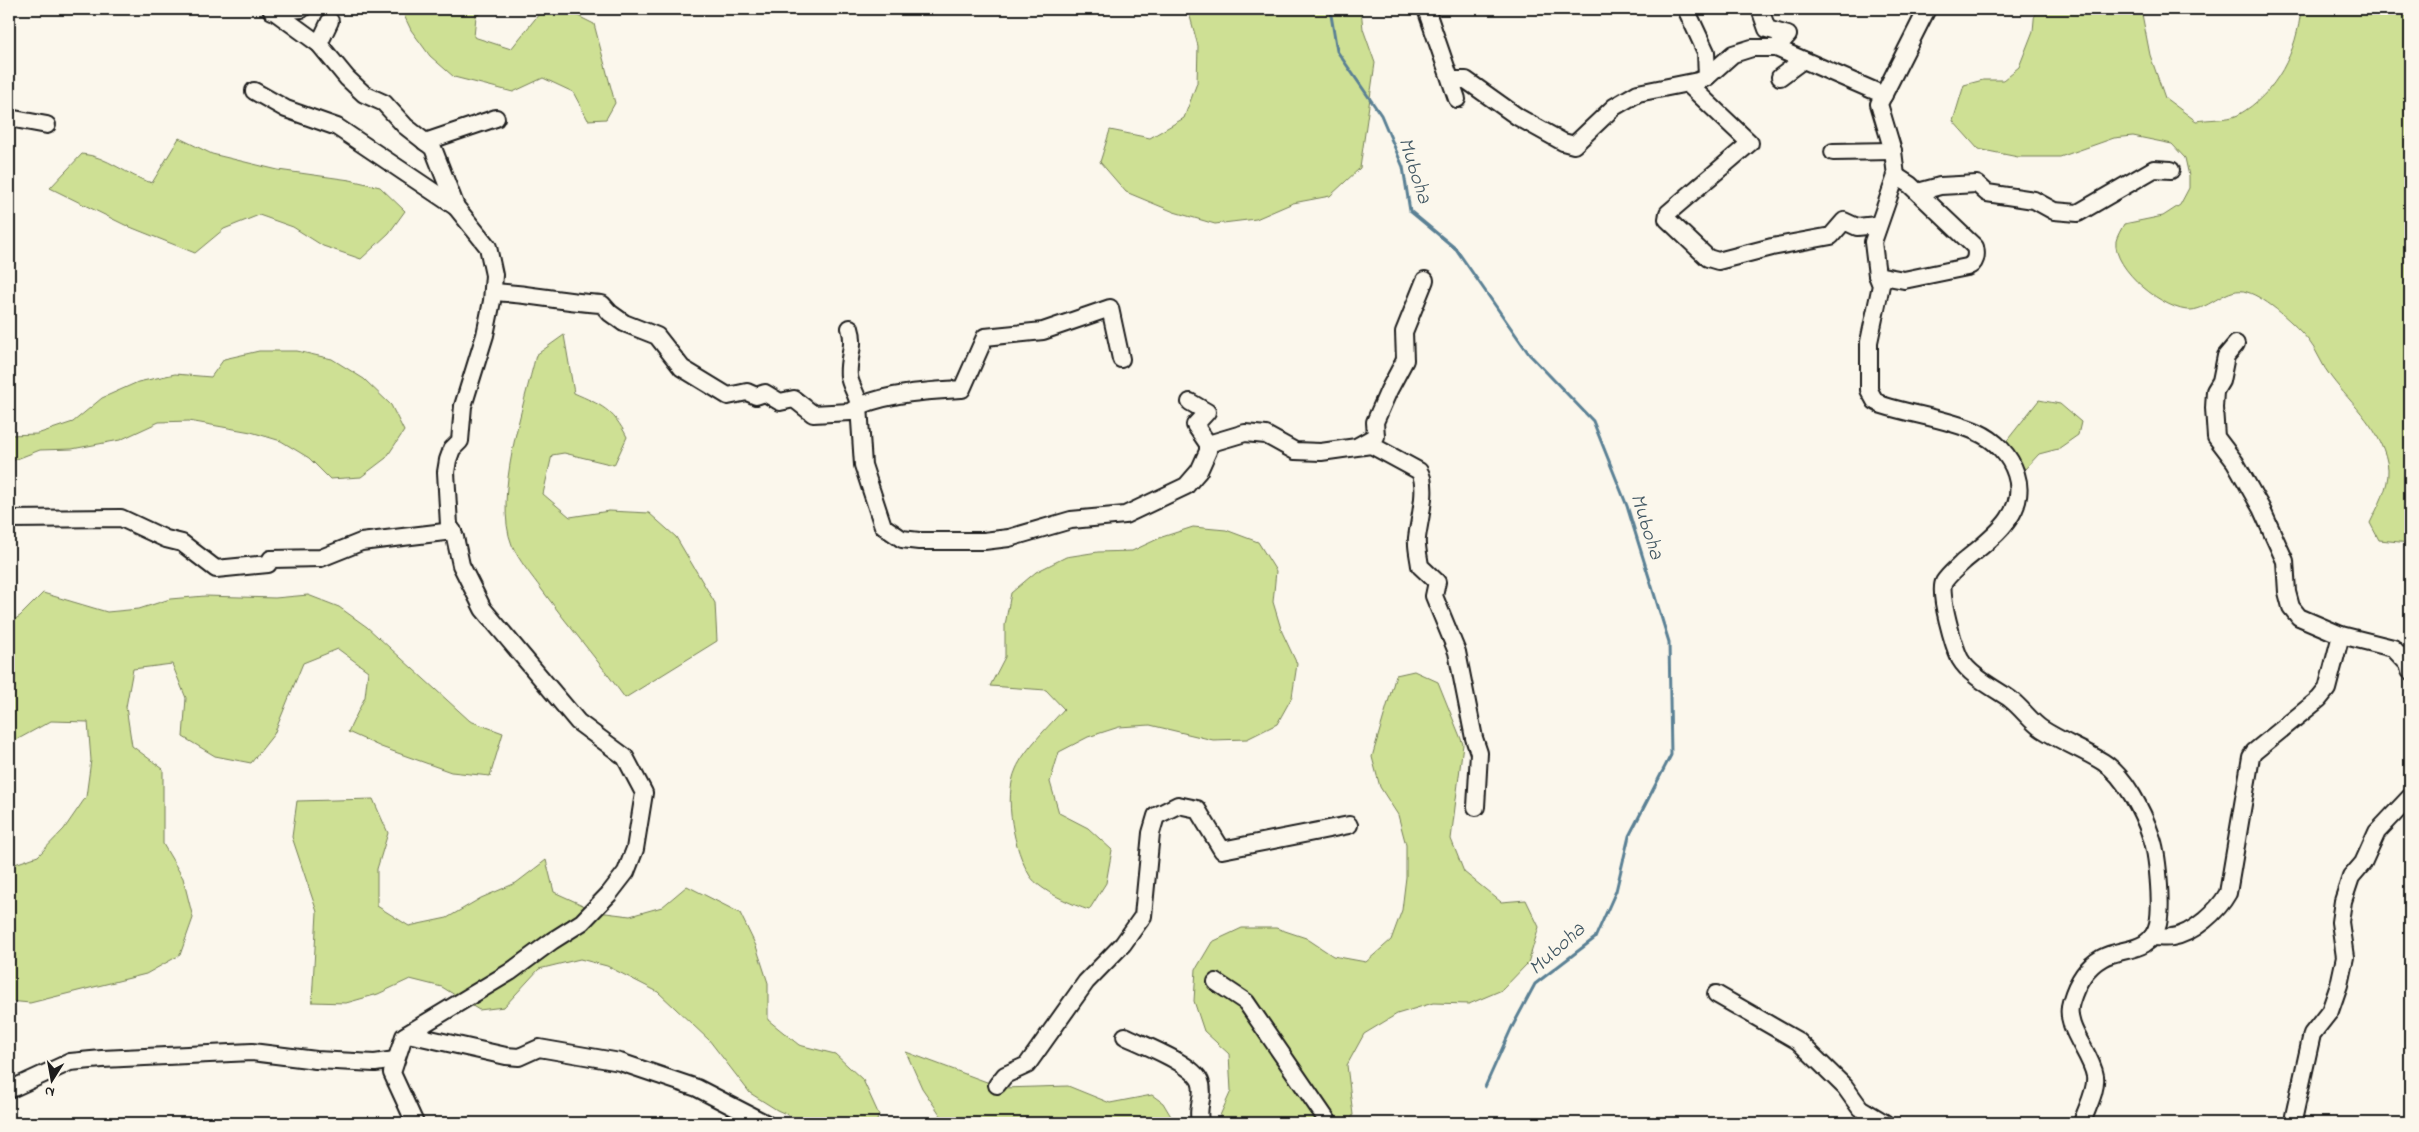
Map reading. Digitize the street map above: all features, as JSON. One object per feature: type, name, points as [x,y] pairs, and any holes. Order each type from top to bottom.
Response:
[{"type":"street","points":[[272,10],[302,9]]},
{"type":"street","points":[[1426,9],[1457,99]]},
{"type":"street","points":[[1686,9],[1706,52],[1707,77]]},
{"type":"street","points":[[1760,9],[1766,29],[1788,34],[1776,48]]},
{"type":"street","points":[[1927,9],[1879,104],[1893,151],[1896,176],[1877,225],[1873,242],[1877,275],[1881,285],[1869,342],[1869,390],[1872,396],[1882,405],[1963,427],[1995,442],[2009,458],[2019,484],[2015,507],[2010,519],[1999,533],[1957,568],[1944,582],[1941,598],[1960,659],[1975,674],[2014,702],[2040,728],[2104,763],[2123,779],[2152,837],[2160,904],[2158,926],[2152,936],[2137,949],[2102,958],[2086,972],[2070,1006],[2072,1022],[2095,1077],[2094,1089],[2082,1123]]},
{"type":"street","points":[[272,10],[319,44],[347,78],[364,94],[384,103],[405,126],[433,148],[456,207],[488,247],[494,275],[493,292],[486,335],[463,406],[460,441],[452,449],[446,472],[449,525],[454,531],[461,565],[483,609],[578,722],[625,756],[644,793],[644,806],[635,849],[626,872],[582,922],[552,941],[510,972],[404,1036],[392,1073],[415,1123]]},
{"type":"street","points":[[319,44],[330,21]]},
{"type":"street","points":[[1451,80],[1466,80],[1518,117],[1562,142],[1574,145],[1614,108],[1638,92],[1688,84],[1707,77],[1733,54],[1752,48],[1776,48],[1884,95]]},
{"type":"street","points":[[1780,76],[1803,60]]},
{"type":"street","points":[[1688,84],[1750,143],[1668,213],[1667,219],[1708,258],[1718,261],[1772,247],[1831,236],[1844,221],[1858,227],[1877,225]]},
{"type":"street","points":[[254,91],[286,109],[337,127],[456,207]]},
{"type":"street","points":[[9,118],[47,125]]},
{"type":"street","points":[[425,142],[496,118]]},
{"type":"street","points":[[1833,152],[1893,151]]},
{"type":"street","points":[[1918,192],[1940,186],[1977,184],[1986,193],[2034,200],[2054,211],[2078,213],[2154,169],[2170,170]]},
{"type":"street","points":[[1877,275],[1904,280],[1967,267],[1974,261],[1975,247],[1918,192],[1896,176]]},
{"type":"street","points":[[1351,449],[1376,436],[1375,422],[1388,390],[1405,360],[1404,332],[1425,280]]},
{"type":"street","points":[[493,292],[513,293],[570,302],[602,304],[610,313],[624,322],[657,336],[682,368],[728,396],[747,392],[756,396],[765,393],[780,402],[794,399],[813,414],[850,412],[878,398],[928,391],[962,389],[984,337],[1043,331],[1110,308],[1121,359]]},
{"type":"street","points":[[850,328],[854,340],[849,376],[858,395],[863,466],[883,526],[902,539],[919,542],[1009,538],[1071,520],[1124,515],[1186,486],[1199,471],[1208,451],[1208,444],[1195,425],[1207,412],[1190,402]]},
{"type":"street","points":[[2236,344],[2226,356],[2221,381],[2215,390],[2216,437],[2235,462],[2262,508],[2285,561],[2287,592],[2291,607],[2298,617],[2341,635],[2393,648],[2408,664],[2410,671]]},
{"type":"street","points":[[1208,444],[1245,433],[1266,435],[1295,452],[1371,446],[1419,471],[1423,477],[1421,520],[1417,539],[1420,566],[1437,582],[1434,596],[1457,652],[1474,738],[1479,753],[1476,807]]},
{"type":"street","points":[[9,519],[121,518],[166,539],[182,543],[216,569],[268,564],[271,559],[321,558],[361,542],[454,531]]},
{"type":"street","points":[[2152,936],[2172,937],[2189,932],[2222,902],[2228,893],[2251,757],[2254,752],[2319,699],[2327,689],[2341,635]]},
{"type":"street","points":[[2296,1123],[2294,1116],[2312,1034],[2330,1011],[2339,985],[2345,957],[2340,922],[2343,901],[2350,877],[2363,863],[2377,832],[2410,797]]},
{"type":"street","points":[[997,1085],[1005,1075],[1027,1065],[1086,982],[1123,944],[1143,916],[1151,833],[1156,816],[1178,805],[1197,809],[1222,850],[1349,825]]},
{"type":"street","points":[[1216,982],[1246,1002],[1328,1123]]},
{"type":"street","points":[[1716,994],[1798,1040],[1845,1088],[1860,1108],[1885,1123]]},
{"type":"street","points":[[408,1034],[506,1056],[519,1057],[539,1048],[620,1062],[697,1088],[765,1123]]},
{"type":"street","points":[[1125,1036],[1191,1070],[1200,1082],[1202,1092],[1199,1117],[1201,1123]]},
{"type":"street","points":[[9,1090],[70,1062],[102,1059],[252,1052],[316,1060],[375,1063],[395,1060]]},
{"type":"green space","points":[[401,9],[487,9],[476,16],[474,37],[511,49],[539,14],[570,12],[594,24],[615,103],[606,119],[588,120],[573,92],[543,78],[513,92],[454,77],[430,56],[411,30]]},
{"type":"green space","points":[[1188,9],[1361,9],[1363,29],[1375,63],[1360,168],[1330,196],[1293,203],[1256,219],[1215,224],[1174,212],[1126,192],[1100,162],[1110,130],[1150,138],[1184,118],[1197,83],[1198,46]]},
{"type":"green space","points":[[2035,9],[2141,9],[2150,55],[2165,98],[2196,121],[2234,117],[2252,106],[2264,95],[2283,70],[2290,55],[2299,25],[2301,9],[2410,9],[2410,543],[2379,540],[2370,523],[2387,483],[2388,469],[2386,456],[2381,443],[2366,419],[2331,377],[2312,345],[2297,327],[2263,300],[2247,292],[2240,291],[2226,294],[2198,309],[2180,309],[2168,304],[2143,287],[2131,276],[2123,264],[2117,252],[2116,241],[2124,224],[2163,216],[2180,205],[2189,188],[2189,176],[2185,158],[2172,144],[2133,136],[2114,138],[2060,157],[2018,157],[1978,149],[1953,121],[1964,85],[1983,80],[2003,80],[2019,67],[2033,31]]},
{"type":"green space","points":[[179,138],[212,154],[278,170],[350,180],[380,187],[405,211],[389,233],[361,259],[323,246],[293,227],[259,215],[224,229],[195,253],[125,225],[50,188],[82,154],[100,158],[152,183]]},
{"type":"green space","points":[[564,335],[574,393],[605,409],[617,420],[627,437],[614,465],[564,453],[552,455],[543,494],[570,517],[609,511],[649,513],[676,537],[715,603],[717,641],[625,698],[522,563],[512,545],[507,525],[506,502],[512,451],[536,355]]},
{"type":"green space","points":[[259,351],[297,351],[332,359],[364,379],[391,405],[404,431],[386,458],[361,477],[330,479],[309,458],[281,441],[251,432],[189,421],[159,422],[120,440],[72,449],[40,450],[9,462],[9,435],[37,434],[73,422],[102,398],[138,382],[175,374],[211,377],[224,359]]},
{"type":"green space","points":[[2039,400],[2060,404],[2081,422],[2078,435],[2058,449],[2039,454],[2025,469],[2005,443]]},
{"type":"green space","points":[[1193,527],[1226,530],[1258,542],[1276,571],[1273,602],[1282,632],[1297,664],[1292,697],[1277,724],[1247,739],[1213,740],[1150,725],[1119,727],[1088,737],[1059,752],[1050,782],[1059,813],[1088,828],[1112,850],[1106,883],[1089,910],[1057,897],[1035,882],[1024,865],[1015,838],[1010,809],[1010,794],[1016,769],[1031,746],[1064,709],[1046,690],[990,686],[1005,657],[1005,625],[1011,593],[1036,572],[1066,557],[1098,552],[1132,551],[1162,537]]},
{"type":"green space","points":[[43,593],[107,612],[139,609],[170,599],[205,596],[275,598],[308,595],[339,607],[367,627],[470,721],[503,733],[490,776],[451,772],[381,747],[348,732],[365,697],[368,671],[338,649],[303,663],[274,734],[251,763],[215,756],[183,737],[186,698],[172,664],[133,669],[126,707],[132,746],[163,769],[163,844],[183,878],[193,918],[180,955],[146,974],[30,1003],[9,1001],[9,866],[38,856],[64,829],[86,797],[91,760],[88,722],[51,721],[9,744],[9,623],[20,616]]},
{"type":"green space","points":[[1414,671],[1438,682],[1463,744],[1451,839],[1464,872],[1501,902],[1526,900],[1539,927],[1528,963],[1502,990],[1469,1004],[1433,1003],[1397,1014],[1364,1034],[1347,1065],[1353,1115],[1348,1123],[1203,1123],[1218,1120],[1231,1091],[1229,1054],[1204,1031],[1194,1001],[1196,969],[1212,942],[1242,928],[1276,928],[1306,938],[1333,956],[1366,962],[1391,940],[1402,910],[1406,877],[1406,845],[1398,815],[1380,787],[1372,757],[1396,675]]},
{"type":"green space","points":[[373,799],[388,833],[377,869],[377,906],[409,926],[447,918],[481,898],[516,883],[546,860],[554,892],[598,912],[630,916],[662,907],[687,886],[740,913],[756,946],[768,983],[768,1020],[799,1045],[835,1054],[863,1080],[879,1115],[876,1123],[806,1123],[777,1110],[750,1093],[709,1040],[658,992],[607,966],[580,959],[539,969],[504,1007],[479,1010],[442,987],[410,979],[378,994],[346,1003],[312,1002],[317,912],[292,837],[297,801]]},
{"type":"green space","points":[[906,1052],[1003,1088],[1068,1086],[1110,1103],[1152,1095],[1163,1103],[1175,1123],[946,1123],[922,1088]]},
{"type":"waterway","name":"Muboha","points":[[1330,9],[1337,51],[1381,115],[1403,167],[1410,211],[1456,249],[1529,354],[1593,421],[1627,506],[1669,642],[1671,755],[1629,836],[1616,891],[1595,938],[1535,984],[1511,1029],[1485,1087]]}]
